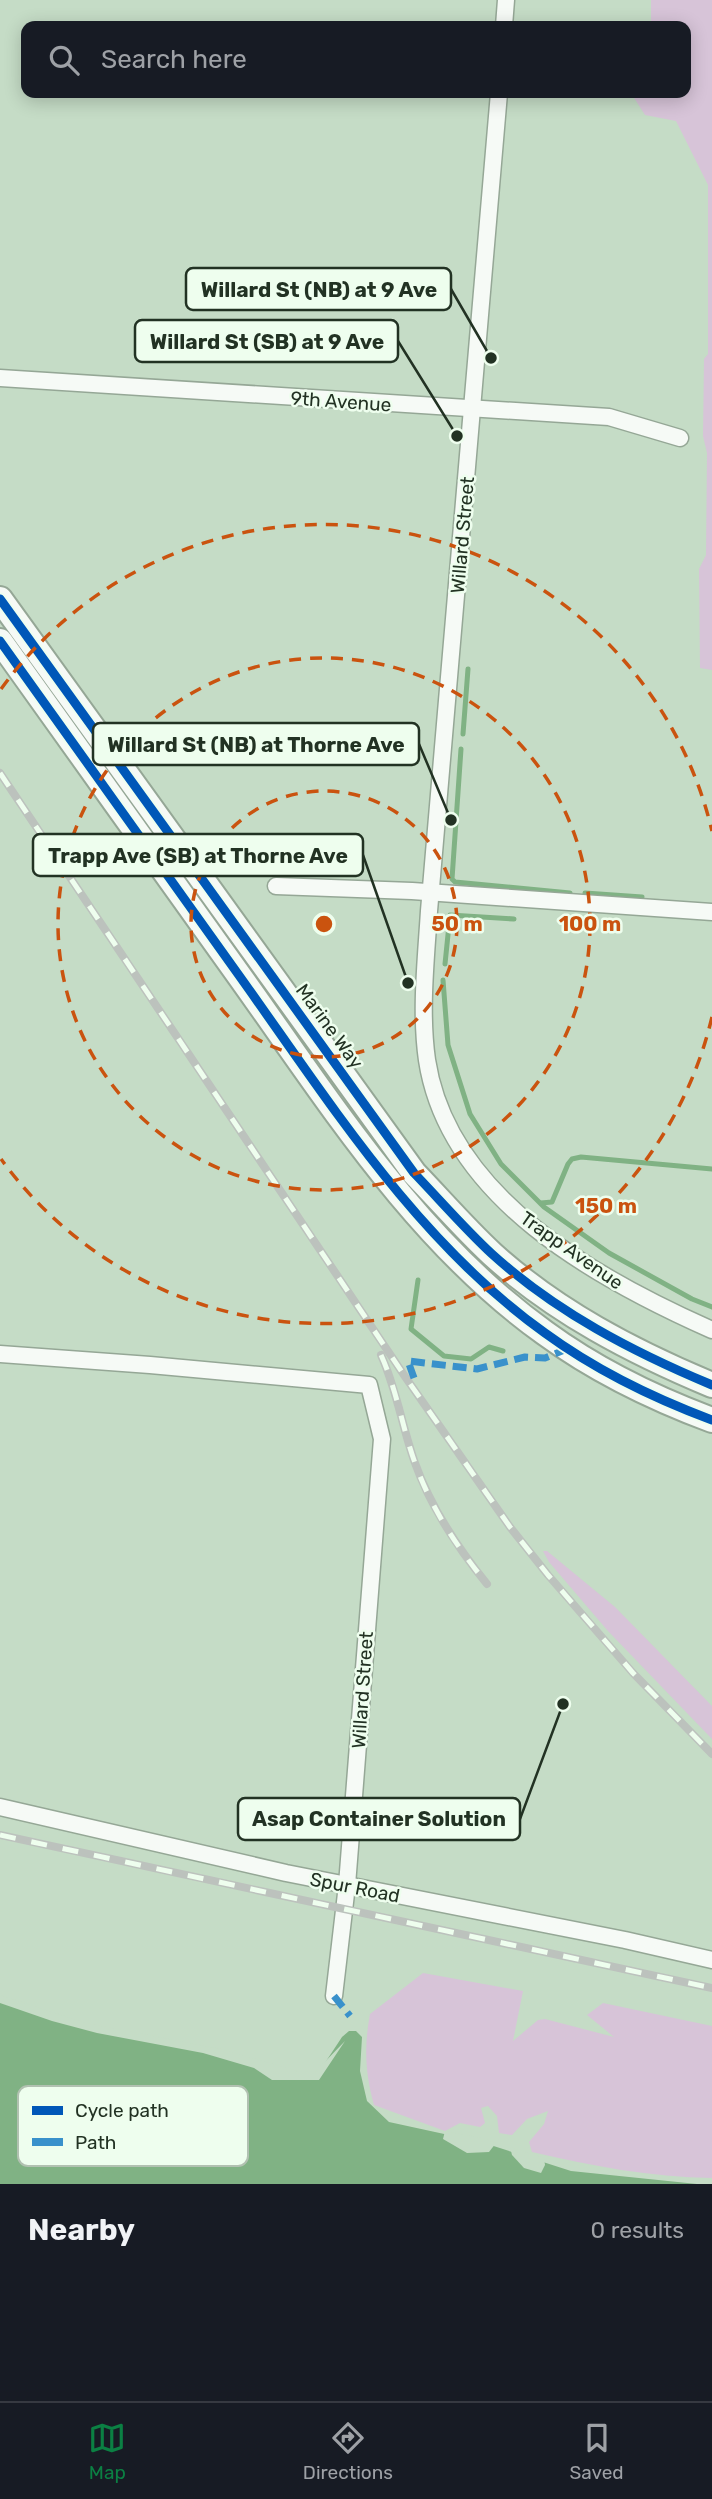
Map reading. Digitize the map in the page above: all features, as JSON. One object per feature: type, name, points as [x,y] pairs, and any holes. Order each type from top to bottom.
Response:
[{"type":"main road","name":"Marine Way","points":[[0,599],[414,1173],[492,1254],[544,1295],[599,1331],[670,1368],[712,1385]]},
{"type":"main road","points":[[0,640],[355,1137],[450,1251],[496,1294],[567,1349],[660,1400],[712,1420]]},
{"type":"street","points":[[504,21],[506,0]]},
{"type":"street","name":"Willard Street","points":[[431,893],[499,98]]},
{"type":"street","name":"9th Avenue","points":[[0,378],[609,417],[680,439]]},
{"type":"street","points":[[276,886],[431,893],[712,912]]},
{"type":"street","name":"Trapp Avenue","points":[[431,893],[424,1004],[427,1061],[450,1127],[468,1156],[487,1183],[539,1231],[619,1285],[712,1330]]},
{"type":"street","name":"Willard Street","points":[[0,1354],[369,1385],[382,1439],[347,1885],[334,1996]]},
{"type":"street","name":"Spur Road","points":[[0,1807],[347,1885],[712,1960]]},
{"type":"shaded area","points":[[651,0],[712,0],[712,670],[700,668],[699,569],[706,555],[707,453],[703,436],[704,359],[708,354],[708,185],[676,121],[645,115],[634,98],[691,98],[691,21],[651,21]]},
{"type":"shaded area","points":[[543,1551],[547,1551],[615,1607],[712,1706],[712,1739],[608,1631],[549,1562]]},
{"type":"shaded area","points":[[423,1973],[523,1991],[513,2041],[538,2020],[545,2019],[614,2037],[587,2015],[603,2003],[712,2026],[712,2178],[621,2170],[532,2152],[529,2142],[544,2124],[548,2111],[527,2119],[512,2135],[499,2133],[497,2116],[488,2106],[481,2108],[485,2123],[480,2127],[460,2123],[445,2131],[374,2105],[366,2060],[370,2014]]},
{"type":"shaded area","points":[[0,1999],[85,2027],[226,2054],[300,2075],[317,2075],[342,2037],[349,2031],[356,2031],[362,2037],[360,2071],[367,2101],[389,2122],[481,2142],[571,2171],[697,2184],[0,2184]]},
{"type":"pier","points":[[0,1995],[86,2023],[226,2050],[300,2072],[315,2072],[345,2041],[319,2080],[272,2080],[254,2068],[203,2053],[97,2033],[52,2021],[0,2003]]},
{"type":"pier","points":[[445,2131],[496,2143],[489,2152],[467,2153],[443,2139]]},
{"type":"pier","points":[[510,2147],[544,2158],[545,2165],[541,2173],[524,2168],[512,2155]]},
{"type":"waterway","points":[[463,734],[468,669]]},
{"type":"waterway","points":[[461,749],[452,879],[455,882],[570,893]]},
{"type":"waterway","points":[[585,893],[642,897]]},
{"type":"waterway","points":[[445,964],[450,915],[514,919]]},
{"type":"waterway","points":[[443,980],[448,1045],[470,1114],[501,1164],[544,1207],[609,1253],[692,1299],[712,1307]]},
{"type":"waterway","points":[[541,1203],[552,1202],[568,1164],[572,1159],[581,1157],[712,1169]]},
{"type":"waterway","points":[[418,1280],[411,1329],[444,1356],[471,1359],[489,1347],[503,1351]]},
{"type":"railway","points":[[0,773],[406,1378],[510,1527],[633,1673],[712,1754]]},
{"type":"railway","points":[[381,1355],[415,1463],[429,1496],[455,1541],[487,1584]]},
{"type":"railway","points":[[0,1835],[712,1988]]},
{"type":"marked path","points":[[414,1378],[408,1361],[477,1369],[525,1357],[545,1358],[567,1349]]},
{"type":"marked path","points":[[334,1996],[350,2016]]},
{"type":"cycle path","points":[[0,599],[414,1173],[492,1254],[542,1294],[596,1329],[653,1359],[712,1385]]},
{"type":"cycle path","points":[[0,641],[341,1119],[377,1167],[455,1256],[545,1333],[585,1360],[668,1402],[712,1420]]},
{"type":"place","name":"Willard St (NB) at 9 Ave","points":[[491,358]]},
{"type":"place","name":"Willard St (SB) at 9 Ave","points":[[457,436]]},
{"type":"place","name":"Willard St (NB) at Thorne Ave","points":[[451,820]]},
{"type":"place","name":"Trapp Ave (SB) at Thorne Ave","points":[[408,983]]},
{"type":"place","name":"Asap Container Solution","points":[[563,1704]]}]
